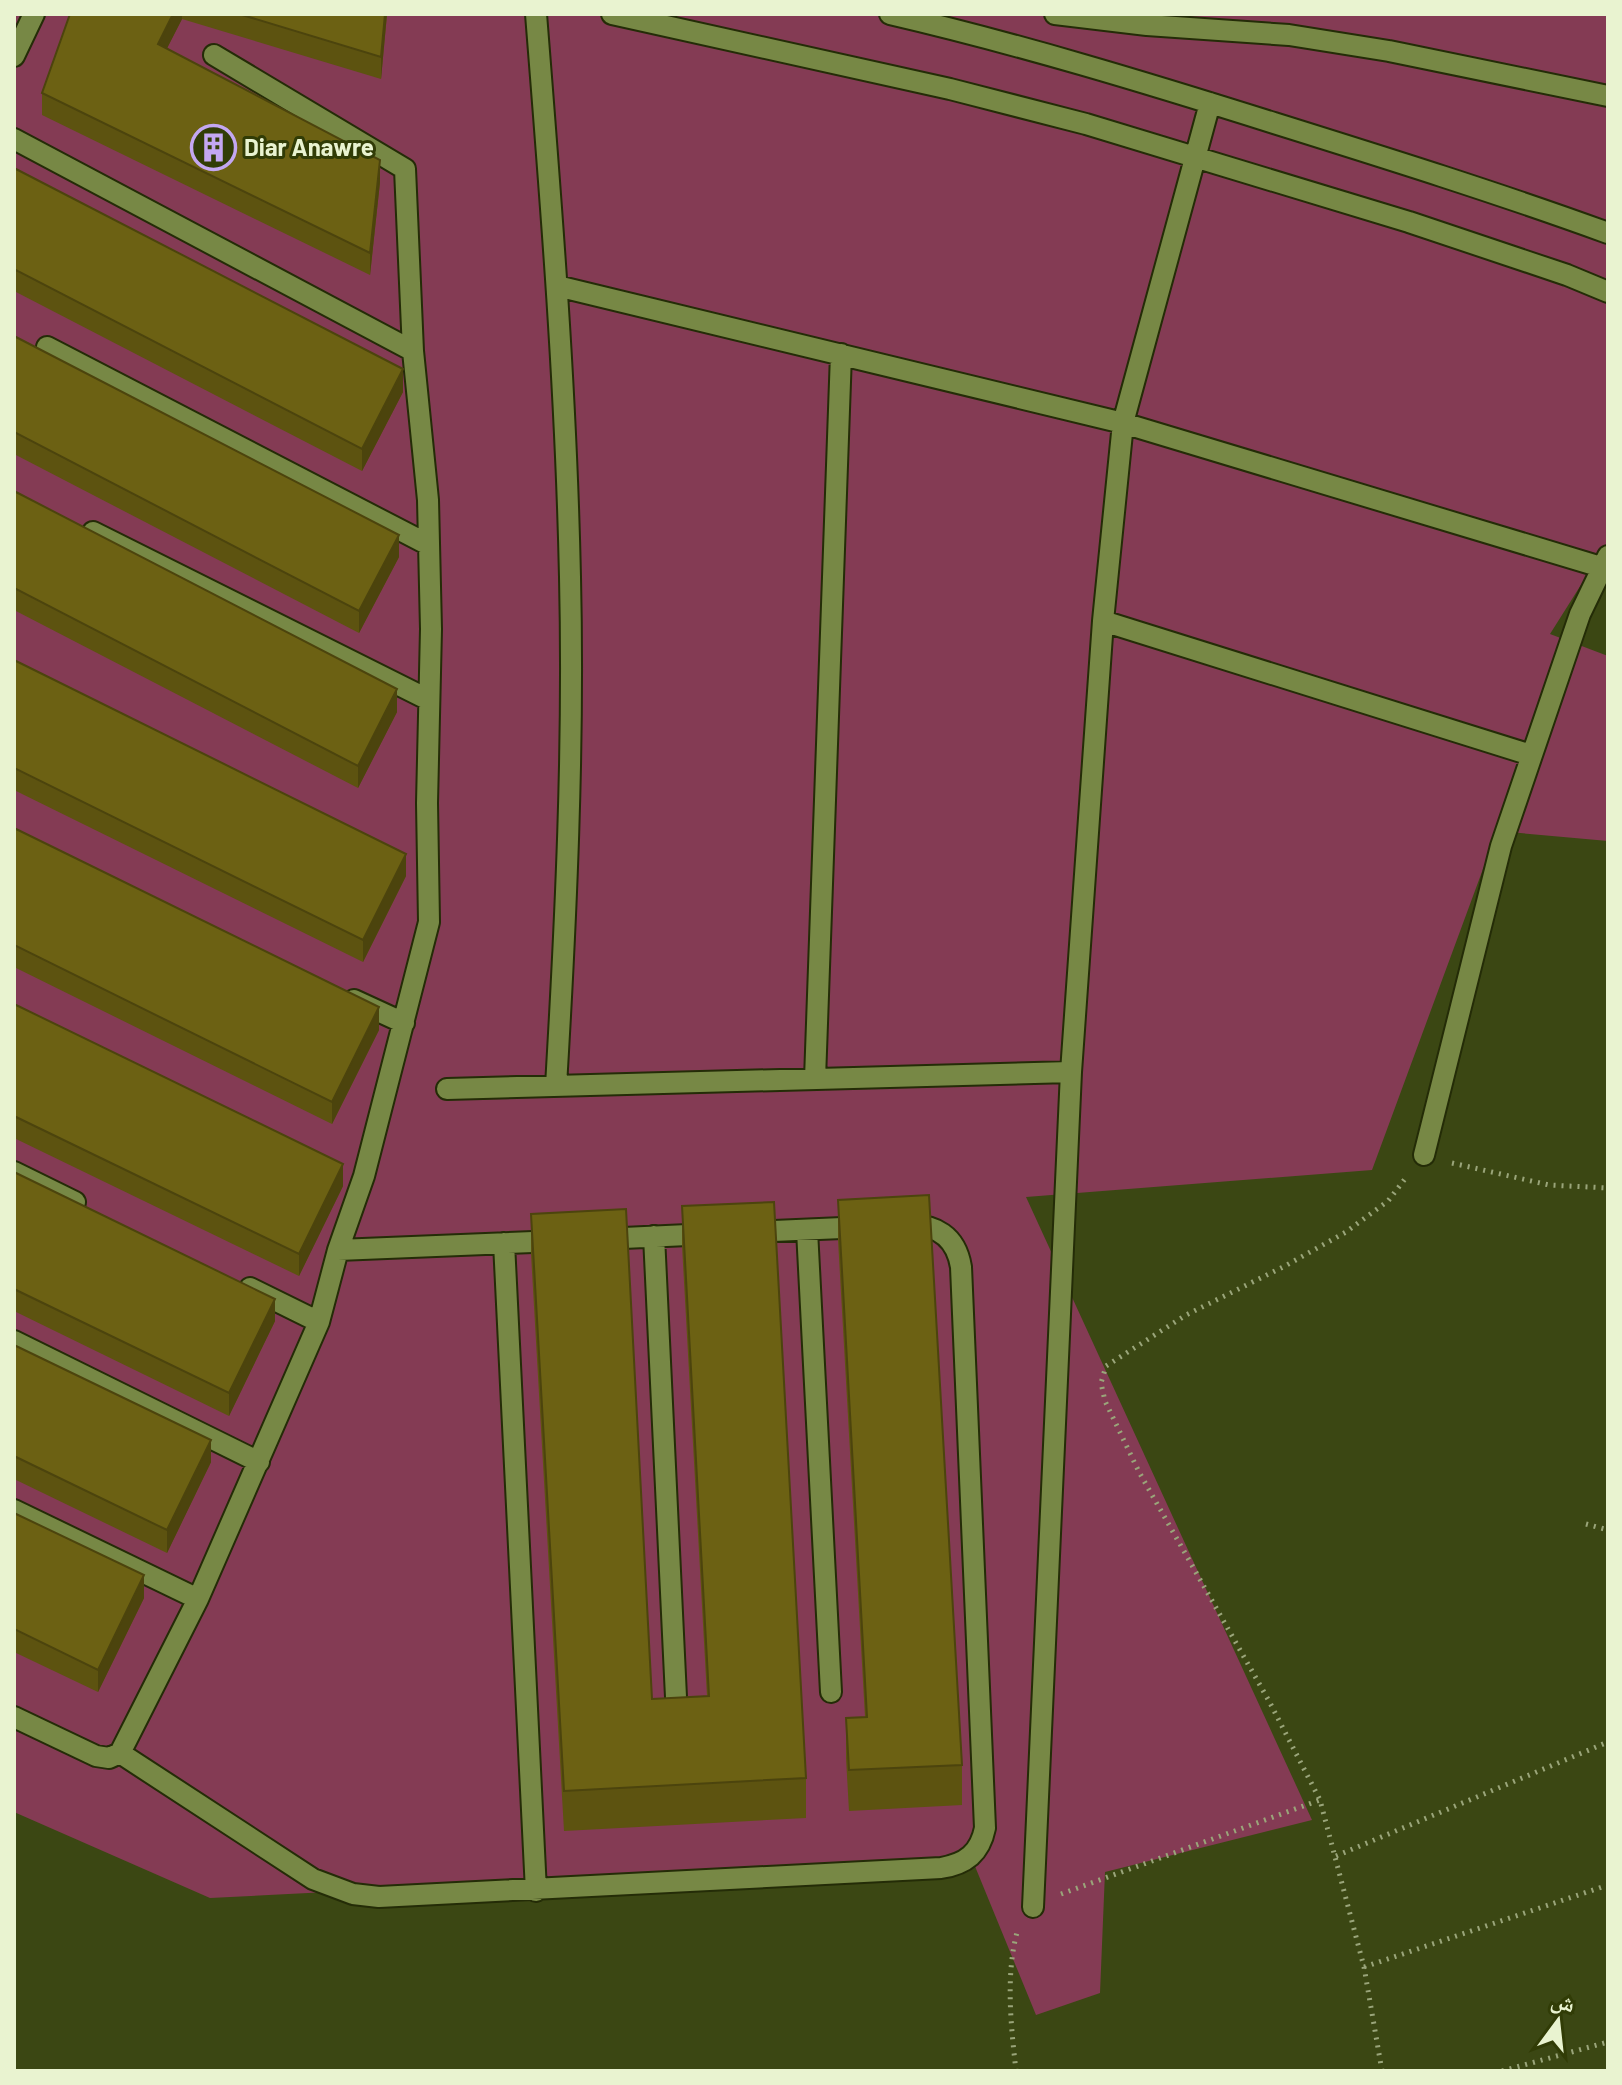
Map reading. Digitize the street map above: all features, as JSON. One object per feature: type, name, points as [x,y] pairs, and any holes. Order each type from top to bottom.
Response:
[{"type":"street","points":[[14,56],[34,14]]},
{"type":"street","points":[[536,14],[557,286],[570,565],[571,750],[566,921],[556,1086]]},
{"type":"street","points":[[612,14],[950,89],[1195,155],[1422,226],[1608,292]]},
{"type":"street","points":[[890,14],[981,35],[1210,103],[1397,161],[1608,233]]},
{"type":"street","points":[[1055,14],[1147,25],[1289,35],[1389,51],[1608,96]]},
{"type":"street","points":[[14,1717],[96,1756],[109,1758],[120,1753],[198,1599],[319,1322],[357,1173],[404,1023],[429,922],[421,865],[429,700],[428,500],[413,351],[405,169],[214,55]]},
{"type":"street","points":[[1033,1907],[1071,1072],[1103,621],[1123,423],[1210,103]]},
{"type":"street","points":[[14,139],[413,351]]},
{"type":"street","points":[[557,286],[1123,423],[1604,561],[1580,614],[1501,846],[1424,1155]]},
{"type":"street","points":[[47,347],[429,545]]},
{"type":"street","points":[[815,1079],[841,354]]},
{"type":"street","points":[[69,520],[429,700]]},
{"type":"street","points":[[1103,621],[1531,755]]},
{"type":"street","points":[[334,990],[404,1023]]},
{"type":"street","points":[[447,1089],[1071,1072]]},
{"type":"street","points":[[14,1172],[97,1213]]},
{"type":"street","points":[[120,1753],[313,1879],[333,1887],[379,1897],[941,1868],[966,1861],[976,1852],[982,1840],[985,1828],[959,1254],[946,1235],[934,1227],[920,1224],[338,1250]]},
{"type":"street","points":[[807,1230],[831,1692]]},
{"type":"street","points":[[654,1236],[677,1718]]},
{"type":"street","points":[[504,1243],[536,1891]]},
{"type":"street","points":[[235,1281],[319,1322]]},
{"type":"street","points":[[14,1341],[259,1462]]},
{"type":"street","points":[[14,1510],[198,1599]]},
{"type":"path","points":[[1374,2071],[1382,2070],[1364,1967],[1320,1800],[1269,1701],[1139,1472],[1105,1401],[1102,1373],[1106,1366],[1186,1315],[1346,1232],[1388,1201],[1424,1155],[1549,1185],[1608,1188]]},
{"type":"path","points":[[1586,1524],[1608,1530]]},
{"type":"path","points":[[1336,1856],[1608,1742]]},
{"type":"path","points":[[1016,2071],[1012,2015],[1014,1946],[1017,1930],[1033,1907],[1320,1800]]},
{"type":"path","points":[[1364,1967],[1608,1885]]},
{"type":"path","points":[[1502,2071],[1608,2042]]},
{"type":"shaded area","points":[[14,14],[1608,14],[1608,542],[1550,634],[1608,656],[1608,841],[1497,831],[1372,1170],[1026,1197],[1312,1820],[1105,1872],[1100,1993],[1036,2015],[972,1859],[210,1898],[14,1812]]},
{"type":"building","name":"Diar Anawre","points":[[70,14],[173,14],[158,44],[380,160],[370,253],[42,93]]},
{"type":"building","points":[[239,14],[385,14],[381,57]]},
{"type":"building","points":[[14,168],[403,369],[362,449],[16,270],[14,274]]},
{"type":"building","points":[[14,336],[399,535],[359,611],[14,432]]},
{"type":"building","points":[[14,491],[397,689],[358,766],[14,588]]},
{"type":"building","points":[[14,660],[406,854],[363,940],[14,768]]},
{"type":"building","points":[[14,828],[379,1007],[332,1102],[14,945]]},
{"type":"building","points":[[14,1004],[343,1164],[299,1254],[14,1116]]},
{"type":"building","points":[[14,1172],[275,1299],[229,1393],[14,1289]]},
{"type":"building","points":[[929,1195],[962,1765],[849,1770],[846,1718],[867,1717],[838,1200]]},
{"type":"building","points":[[774,1202],[806,1778],[564,1791],[531,1214],[626,1209],[652,1699],[709,1696],[682,1206]]},
{"type":"building","points":[[14,1345],[211,1440],[167,1530],[14,1456]]},
{"type":"building","points":[[14,1513],[144,1575],[98,1670],[14,1629]]},
{"type":"place","name":"Diar Anawre","points":[[213,148]]}]
